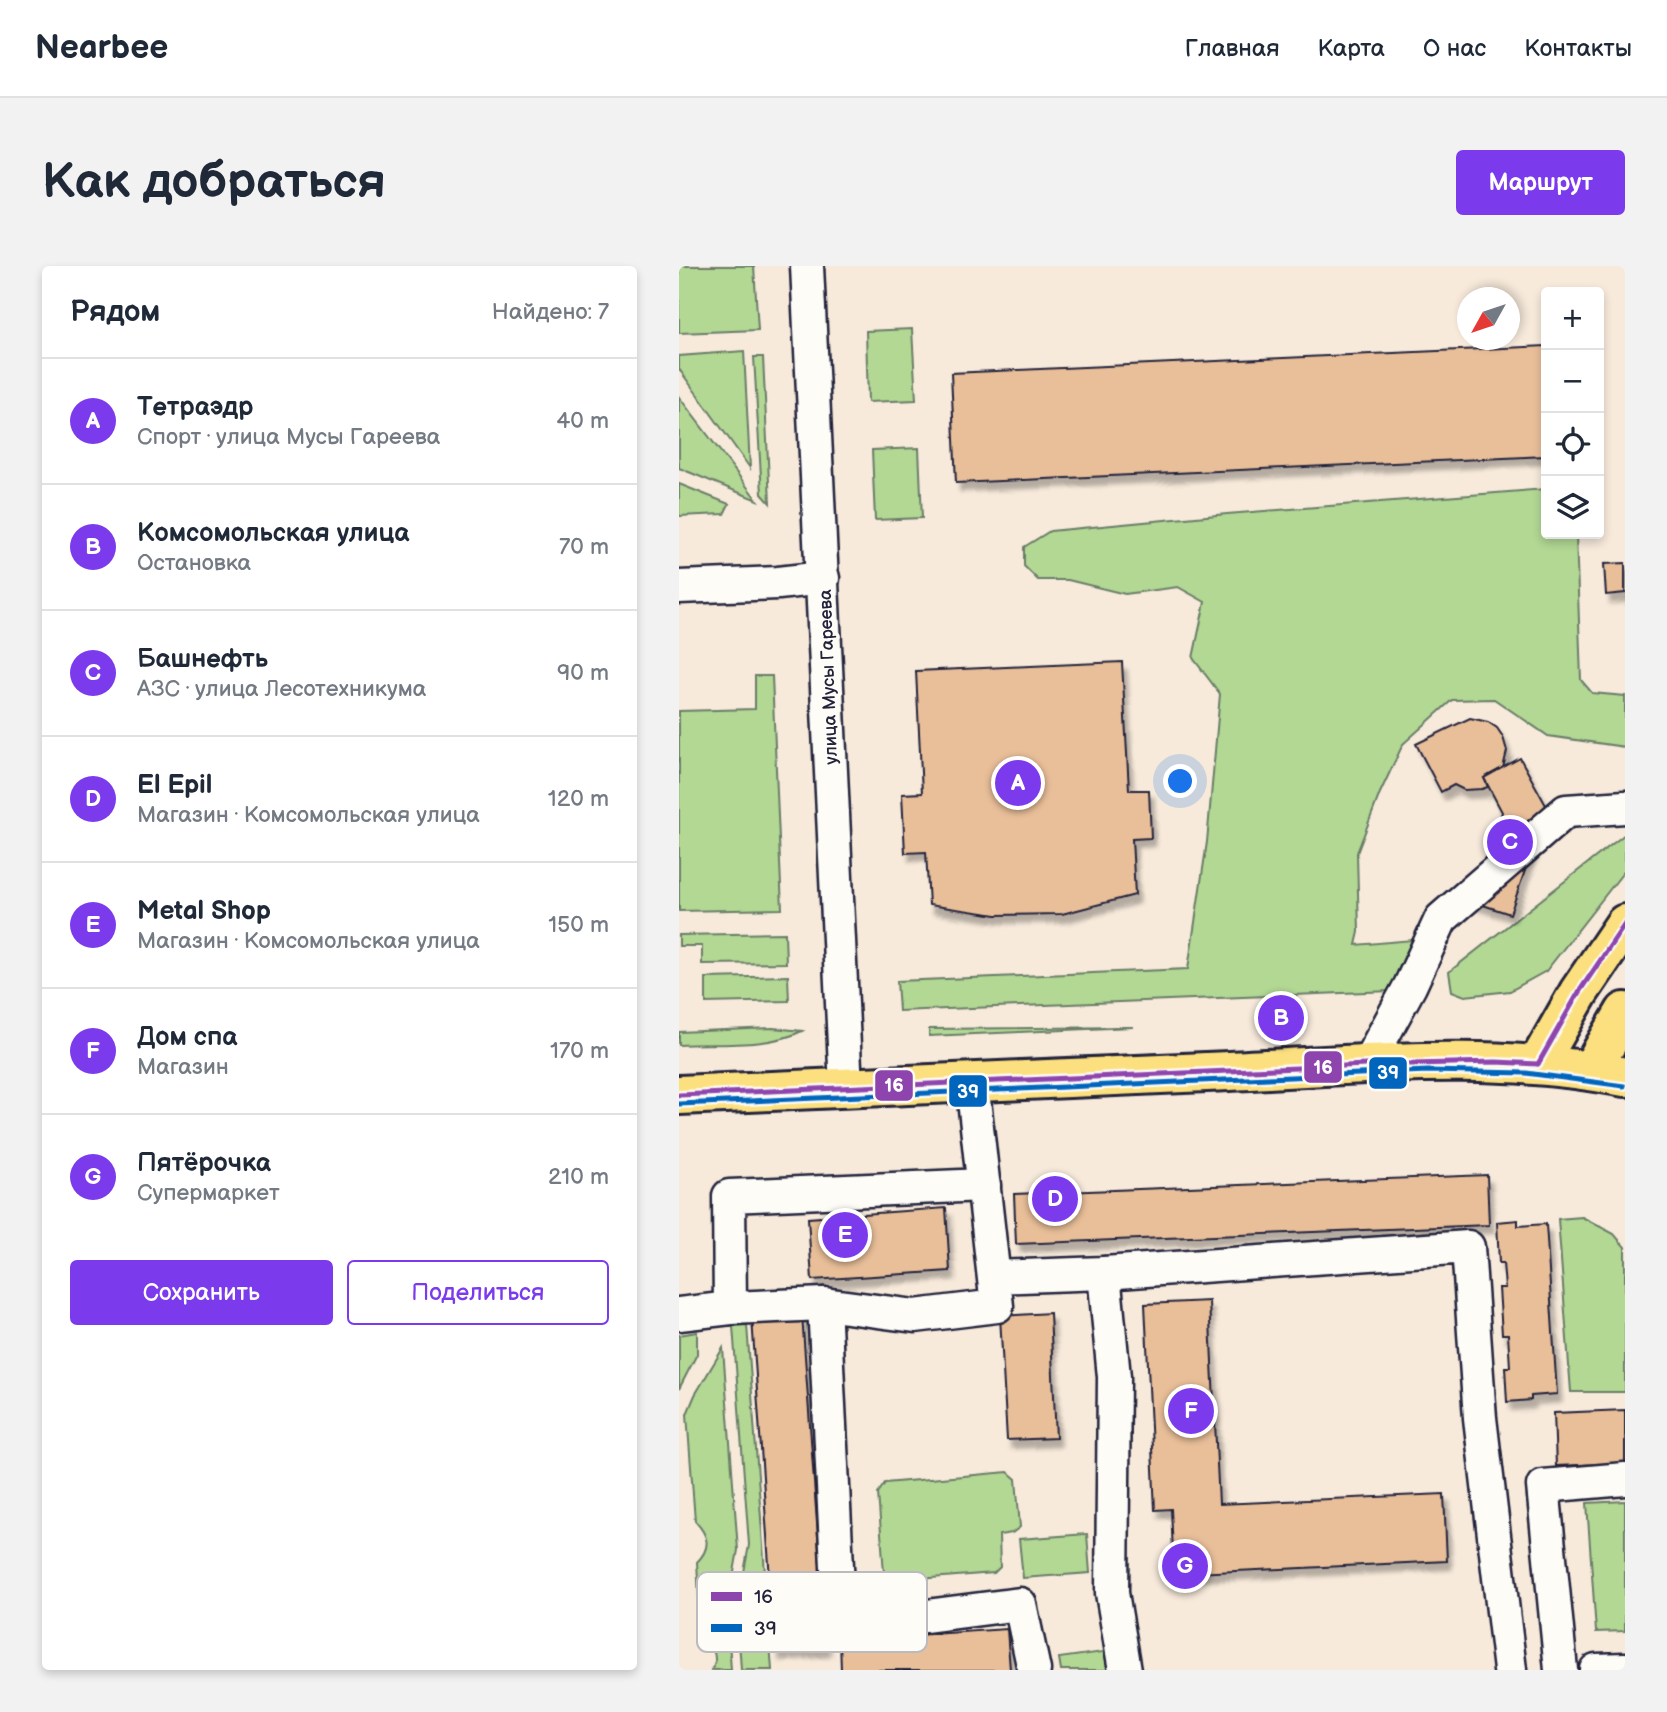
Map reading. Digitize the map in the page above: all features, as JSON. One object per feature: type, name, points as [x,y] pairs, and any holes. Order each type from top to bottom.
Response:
[{"type":"main road","points":[[1538,1064],[1579,992],[1625,924]]},
{"type":"main road","points":[[679,1095],[1367,1065],[1496,1062],[1538,1064],[1608,1074],[1625,1012]]},
{"type":"street","name":"улица Мусы Гареева","points":[[807,266],[846,1088]]},
{"type":"street","points":[[679,587],[778,583],[823,578]]},
{"type":"street","points":[[1367,1065],[1410,986],[1441,919],[1566,811],[1625,807]]},
{"type":"street","points":[[679,1314],[730,1308],[824,1304],[915,1315],[997,1306],[972,1082]]},
{"type":"street","points":[[730,1308],[729,1196],[984,1185]]},
{"type":"street","points":[[995,1277],[1104,1273],[1468,1247],[1481,1419],[1510,1670]]},
{"type":"street","points":[[1104,1273],[1114,1377],[1112,1593],[1125,1670]]},
{"type":"street","points":[[824,1304],[837,1572]]},
{"type":"street","points":[[1561,1670],[1543,1486],[1625,1479]]},
{"type":"street","points":[[1496,1549],[1549,1544]]},
{"type":"street","points":[[927,1616],[1020,1605],[1034,1670]]},
{"type":"street","points":[[1595,1670],[1625,1669]]},
{"type":"green space","points":[[679,266],[754,266],[758,330],[679,333]]},
{"type":"green space","points":[[912,329],[916,400],[868,402],[866,331]]},
{"type":"green space","points":[[744,351],[750,468],[679,369],[679,356]]},
{"type":"green space","points":[[754,357],[763,357],[770,503],[762,494]]},
{"type":"green space","points":[[679,397],[757,500],[679,468]]},
{"type":"green space","points":[[919,448],[922,518],[875,520],[872,450]]},
{"type":"green space","points":[[679,484],[729,504],[724,514],[679,516]]},
{"type":"green space","points":[[1541,489],[1541,539],[1576,539],[1581,680],[1592,693],[1625,696],[1625,747],[1548,736],[1494,699],[1452,700],[1403,744],[1380,793],[1357,853],[1359,932],[1356,945],[1412,940],[1408,964],[1391,991],[899,1011],[897,981],[1188,969],[1207,842],[1220,694],[1193,658],[1205,602],[1178,587],[1125,594],[1068,580],[1038,580],[1024,566],[1024,547],[1050,531]]},
{"type":"green space","points":[[755,676],[772,676],[782,909],[679,911],[679,711],[755,709]]},
{"type":"green space","points":[[1625,834],[1625,870],[1546,971],[1510,991],[1465,996],[1452,991],[1449,972]]},
{"type":"green space","points":[[785,933],[786,963],[702,964],[702,946],[679,946],[679,935]]},
{"type":"green space","points":[[788,976],[789,1001],[706,1003],[706,978]]},
{"type":"green space","points":[[1133,1027],[929,1036],[929,1029]]},
{"type":"green space","points":[[773,1028],[802,1031],[759,1042],[679,1045],[679,1032]]},
{"type":"green space","points":[[1582,1217],[1614,1234],[1625,1247],[1625,1392],[1571,1392],[1558,1219]]},
{"type":"green space","points":[[747,1325],[765,1572],[744,1572],[749,1545],[733,1326]]},
{"type":"green space","points":[[697,1332],[697,1354],[679,1389],[679,1335]]},
{"type":"green space","points":[[723,1348],[738,1550],[734,1572],[698,1572],[697,1562],[705,1551],[707,1541],[695,1521],[687,1414]]},
{"type":"green space","points":[[1008,1472],[1016,1479],[1020,1527],[1012,1533],[999,1535],[1000,1567],[994,1573],[927,1578],[927,1572],[884,1572],[878,1493],[885,1483]]},
{"type":"green space","points":[[1625,1501],[1625,1631],[1596,1632],[1587,1503]]},
{"type":"green space","points":[[1087,1534],[1090,1573],[1023,1578],[1019,1539]]},
{"type":"green space","points":[[1110,1651],[1113,1670],[1061,1670],[1059,1658]]},
{"type":"green space","points":[[713,1652],[730,1652],[731,1670],[712,1670],[715,1660]]},
{"type":"green space","points":[[740,1652],[771,1652],[772,1670],[741,1670]]},
{"type":"building","points":[[1541,346],[1541,456],[956,483],[951,373],[1458,350],[1520,350],[1520,347]]},
{"type":"building","points":[[1625,563],[1625,593],[1606,595],[1604,564]]},
{"type":"building","points":[[1122,662],[1129,790],[1149,790],[1151,838],[1132,839],[1135,895],[1062,914],[996,915],[929,905],[926,852],[905,853],[902,794],[922,793],[916,671]]},
{"type":"building","points":[[1470,718],[1488,722],[1497,728],[1503,737],[1507,751],[1503,768],[1484,778],[1488,787],[1464,790],[1454,785],[1441,792],[1416,744]]},
{"type":"building","points":[[1520,758],[1547,807],[1510,914],[1471,901],[1502,812],[1484,778]]},
{"type":"building","points":[[1487,1175],[1489,1225],[1016,1244],[1014,1194]]},
{"type":"building","points":[[946,1208],[950,1271],[812,1280],[808,1218]]},
{"type":"building","points":[[1518,1220],[1518,1226],[1546,1224],[1557,1394],[1531,1396],[1531,1400],[1507,1402],[1505,1367],[1510,1367],[1508,1334],[1502,1334],[1499,1288],[1505,1288],[1503,1263],[1499,1263],[1497,1222]]},
{"type":"building","points":[[1209,1301],[1219,1504],[1444,1494],[1447,1561],[1174,1574],[1171,1509],[1155,1510],[1145,1304]]},
{"type":"building","points":[[1050,1313],[1056,1438],[1007,1440],[1000,1316]]},
{"type":"building","points":[[802,1315],[821,1572],[769,1572],[752,1318]]},
{"type":"building","points":[[1625,1410],[1625,1463],[1556,1466],[1554,1413]]},
{"type":"building","points":[[1007,1629],[1010,1670],[841,1670],[840,1652],[927,1652],[927,1634]]},
{"type":"transit line","name":"16","points":[[1538,1064],[1579,992],[1625,924]]},
{"type":"transit line","name":"16","points":[[679,1095],[1367,1065],[1496,1062],[1538,1064]]},
{"type":"transit line","name":"39","points":[[679,1104],[1428,1071],[1526,1073],[1624,1086]]},
{"type":"place","name":"Тетраэдр","points":[[1018,783]]},
{"type":"place","name":"Башнефть","points":[[1510,842]]},
{"type":"place","name":"Комсомольская улица","points":[[1281,1018]]},
{"type":"place","name":"El Epil","points":[[1055,1199]]},
{"type":"place","name":"Metal Shop","points":[[845,1235]]},
{"type":"place","name":"Дом спа","points":[[1191,1411]]},
{"type":"place","name":"Пятёрочка","points":[[1185,1566]]}]
